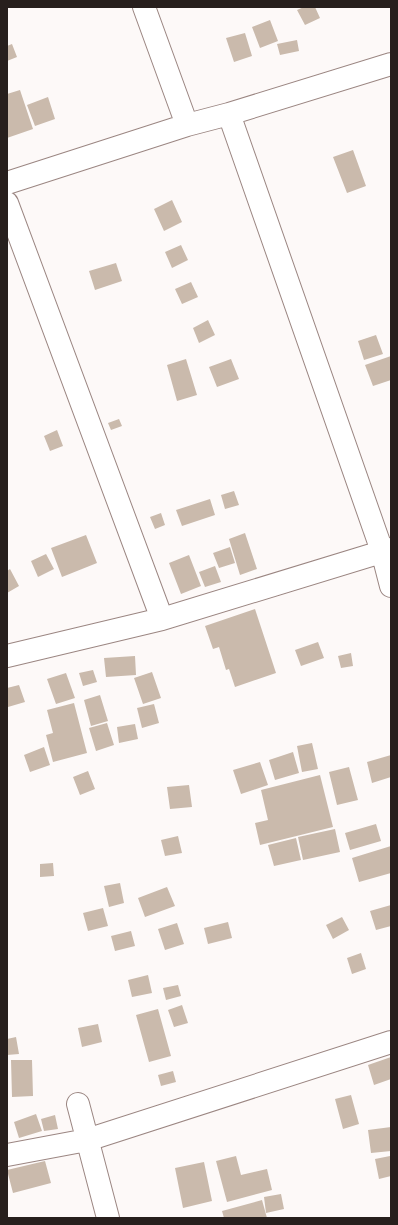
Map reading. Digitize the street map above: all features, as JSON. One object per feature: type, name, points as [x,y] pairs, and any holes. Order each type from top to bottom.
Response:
[{"type":"street","points":[[144,7],[187,125]]},
{"type":"street","points":[[7,183],[187,125],[229,114],[391,64]]},
{"type":"street","points":[[229,114],[386,550],[391,586]]},
{"type":"street","points":[[7,203],[162,619]]},
{"type":"street","points":[[7,656],[162,619],[386,550]]},
{"type":"street","points":[[7,1155],[88,1140],[391,1042]]},
{"type":"street","points":[[78,1104],[108,1218]]},
{"type":"building","points":[[304,7],[315,7],[320,18],[305,25],[297,10]]},
{"type":"building","points":[[270,20],[278,41],[260,48],[252,27]]},
{"type":"building","points":[[245,33],[252,56],[234,62],[226,38]]},
{"type":"building","points":[[297,40],[299,51],[280,55],[277,44]]},
{"type":"building","points":[[12,44],[17,57],[7,61],[7,46]]},
{"type":"building","points":[[20,90],[33,129],[7,138],[7,94]]},
{"type":"building","points":[[48,97],[55,119],[35,126],[27,105]]},
{"type":"building","points":[[353,150],[366,186],[347,193],[333,157]]},
{"type":"building","points":[[172,200],[182,222],[164,231],[154,209]]},
{"type":"building","points":[[181,245],[188,260],[172,268],[165,252]]},
{"type":"building","points":[[116,263],[122,281],[95,290],[89,271]]},
{"type":"building","points":[[191,282],[198,297],[182,304],[175,289]]},
{"type":"building","points":[[208,320],[215,335],[199,343],[193,328]]},
{"type":"building","points":[[376,335],[383,354],[364,360],[358,341]]},
{"type":"building","points":[[391,356],[391,380],[373,386],[365,365]]},
{"type":"building","points":[[186,359],[197,395],[177,401],[167,365]]},
{"type":"building","points":[[231,359],[239,379],[217,387],[209,367]]},
{"type":"building","points":[[119,419],[122,426],[111,430],[108,423]]},
{"type":"building","points":[[57,430],[63,446],[50,451],[44,436]]},
{"type":"building","points":[[234,491],[239,505],[225,509],[221,495]]},
{"type":"building","points":[[210,499],[215,515],[182,526],[176,510]]},
{"type":"building","points":[[161,513],[165,525],[155,529],[150,517]]},
{"type":"building","points":[[245,533],[257,569],[240,575],[229,539]]},
{"type":"building","points":[[86,535],[97,563],[62,577],[51,548]]},
{"type":"building","points":[[230,547],[235,563],[219,568],[213,553]]},
{"type":"building","points":[[46,554],[54,569],[38,577],[31,561]]},
{"type":"building","points":[[189,555],[201,586],[181,594],[169,563]]},
{"type":"building","points":[[215,566],[221,582],[205,587],[199,572]]},
{"type":"building","points":[[10,569],[19,586],[7,593],[7,571]]},
{"type":"building","points":[[255,609],[276,673],[235,687],[229,669],[226,670],[219,647],[213,649],[205,626]]},
{"type":"building","points":[[318,642],[324,658],[301,666],[295,650]]},
{"type":"building","points":[[351,653],[353,666],[341,668],[338,656]]},
{"type":"building","points":[[135,656],[136,675],[106,677],[104,658]]},
{"type":"building","points":[[93,670],[97,682],[83,686],[79,673]]},
{"type":"building","points":[[152,672],[161,698],[143,704],[134,678]]},
{"type":"building","points":[[66,673],[75,698],[56,704],[47,679]]},
{"type":"building","points":[[19,685],[25,702],[8,707],[7,688]]},
{"type":"building","points":[[100,695],[108,721],[91,726],[84,700]]},
{"type":"building","points":[[74,703],[87,753],[53,762],[46,735],[53,733],[47,710]]},
{"type":"building","points":[[154,704],[159,723],[142,728],[137,708]]},
{"type":"building","points":[[107,723],[114,745],[96,751],[89,728]]},
{"type":"building","points":[[135,724],[138,739],[119,743],[117,727]]},
{"type":"building","points":[[312,743],[318,769],[302,772],[297,746]]},
{"type":"building","points":[[44,747],[50,765],[30,772],[24,755]]},
{"type":"building","points":[[293,752],[299,773],[275,780],[269,760]]},
{"type":"building","points":[[391,755],[391,777],[372,783],[367,762]]},
{"type":"building","points":[[260,762],[268,785],[241,794],[233,770]]},
{"type":"building","points":[[349,767],[358,800],[337,805],[329,772]]},
{"type":"building","points":[[88,771],[95,789],[80,795],[73,777]]},
{"type":"building","points":[[320,775],[333,827],[260,845],[255,823],[268,820],[261,790]]},
{"type":"building","points":[[189,785],[192,807],[170,809],[167,787]]},
{"type":"building","points":[[376,824],[381,841],[350,850],[345,833]]},
{"type":"building","points":[[335,829],[340,852],[303,860],[298,837]]},
{"type":"building","points":[[178,836],[182,853],[165,856],[161,840]]},
{"type":"building","points":[[296,838],[301,860],[274,866],[268,845]]},
{"type":"building","points":[[391,846],[391,873],[359,882],[352,858]]},
{"type":"building","points":[[53,863],[54,876],[40,877],[40,864]]},
{"type":"building","points":[[120,883],[124,903],[109,907],[104,886]]},
{"type":"building","points":[[167,887],[175,906],[145,917],[138,898]]},
{"type":"building","points":[[391,905],[391,926],[376,930],[370,911]]},
{"type":"building","points":[[103,908],[108,926],[88,931],[83,913]]},
{"type":"building","points":[[342,917],[349,930],[333,939],[326,925]]},
{"type":"building","points":[[228,922],[232,938],[208,944],[204,928]]},
{"type":"building","points":[[177,923],[184,944],[165,950],[158,929]]},
{"type":"building","points":[[131,931],[135,946],[115,951],[111,936]]},
{"type":"building","points":[[361,953],[366,969],[352,974],[347,958]]},
{"type":"building","points":[[148,975],[152,993],[132,997],[128,980]]},
{"type":"building","points":[[178,985],[181,996],[166,1000],[163,988]]},
{"type":"building","points":[[182,1005],[188,1023],[174,1027],[168,1010]]},
{"type":"building","points":[[158,1009],[171,1056],[149,1062],[136,1015]]},
{"type":"building","points":[[98,1024],[102,1042],[82,1047],[78,1028]]},
{"type":"building","points":[[16,1037],[19,1054],[7,1055],[7,1039]]},
{"type":"building","points":[[391,1057],[391,1079],[374,1085],[368,1065]]},
{"type":"building","points":[[11,1060],[32,1060],[33,1096],[12,1097]]},
{"type":"building","points":[[173,1071],[176,1082],[161,1086],[158,1075]]},
{"type":"building","points":[[351,1095],[359,1124],[343,1129],[335,1099]]},
{"type":"building","points":[[36,1114],[42,1131],[19,1138],[14,1122]]},
{"type":"building","points":[[55,1115],[58,1129],[44,1131],[41,1119]]},
{"type":"building","points":[[391,1127],[391,1151],[371,1153],[368,1130]]},
{"type":"building","points":[[236,1156],[241,1175],[267,1169],[272,1190],[227,1202],[216,1161]]},
{"type":"building","points":[[390,1156],[391,1176],[379,1179],[375,1159]]},
{"type":"building","points":[[45,1161],[51,1183],[13,1193],[7,1170]]},
{"type":"building","points":[[204,1162],[212,1201],[183,1208],[175,1168]]},
{"type":"building","points":[[281,1194],[284,1209],[266,1213],[264,1197]]},
{"type":"building","points":[[262,1200],[267,1218],[224,1218],[222,1211]]}]
